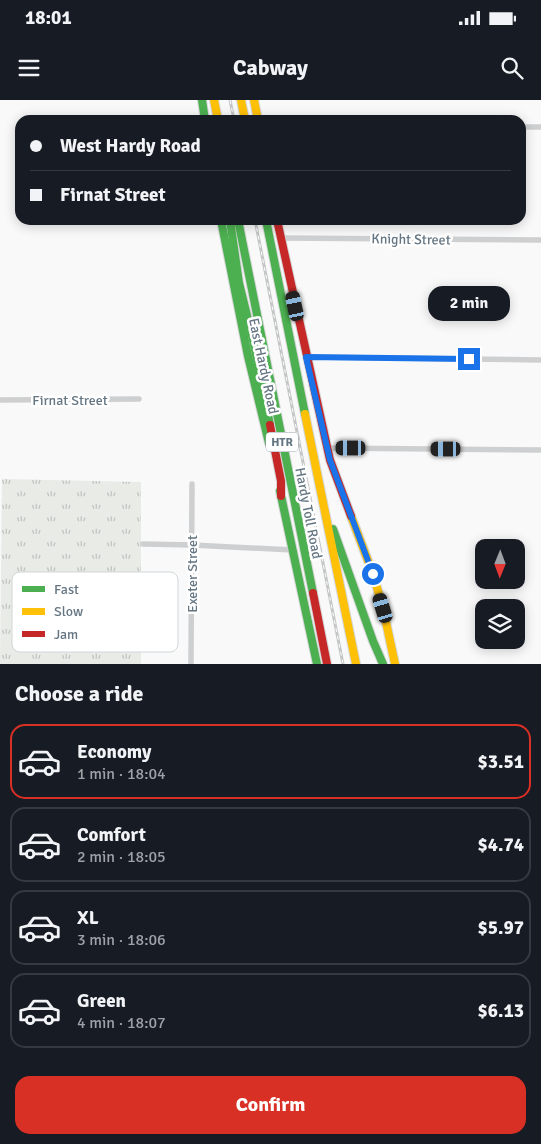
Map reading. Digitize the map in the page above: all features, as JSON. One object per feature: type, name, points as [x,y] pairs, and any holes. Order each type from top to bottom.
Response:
[{"type":"main road","points":[[202,100],[204,115]]},
{"type":"main road","points":[[214,100],[217,115]]},
{"type":"main road","points":[[241,100],[244,115]]},
{"type":"main road","points":[[254,100],[257,115]]},
{"type":"main road","name":"East Hardy Road","points":[[223,225],[248,356],[294,550],[317,664]]},
{"type":"main road","points":[[231,225],[234,252],[281,481],[281,496]]},
{"type":"main road","name":"Hardy Toll Road","points":[[239,225],[327,664]]},
{"type":"main road","name":"Hardy Toll Road","points":[[267,225],[356,664]]},
{"type":"main road","points":[[278,225],[330,460],[373,574],[383,608],[395,664]]},
{"type":"main road","points":[[321,497],[383,664]]},
{"type":"street","points":[[526,127],[541,127]]},
{"type":"street","name":"Knight Street","points":[[280,238],[541,240]]},
{"type":"street","points":[[306,357],[541,360]]},
{"type":"street","name":"Firnat Street","points":[[0,400],[139,399]]},
{"type":"street","points":[[327,448],[541,450]]},
{"type":"street","name":"Exeter Street","points":[[192,484],[192,664]]},
{"type":"street","points":[[143,544],[294,550]]},
{"type":"green space","points":[[2,479],[141,482],[141,572],[12,572],[12,652],[141,652],[141,664],[0,664]]},
{"type":"railway","points":[[230,100],[233,115]]},
{"type":"railway","points":[[256,225],[343,664]]},
{"type":"traffic: fast","points":[[202,100],[204,115]]},
{"type":"traffic: fast","points":[[222,225],[248,356],[269,443]]},
{"type":"traffic: fast","points":[[231,225],[239,283],[253,340],[270,425]]},
{"type":"traffic: fast","points":[[239,225],[313,593]]},
{"type":"traffic: fast","points":[[267,225],[305,414]]},
{"type":"traffic: fast","points":[[280,491],[317,664]]},
{"type":"traffic: fast","points":[[333,529],[383,664]]},
{"type":"traffic: slow","points":[[214,100],[217,115]]},
{"type":"traffic: slow","points":[[241,100],[244,115]]},
{"type":"traffic: slow","points":[[254,100],[257,115]]},
{"type":"traffic: slow","points":[[305,414],[356,664]]},
{"type":"traffic: slow","points":[[351,516],[373,574],[383,608],[395,664]]},
{"type":"traffic: jam","points":[[278,225],[330,460],[351,516]]},
{"type":"traffic: jam","points":[[270,425],[281,481],[281,496]]},
{"type":"traffic: jam","points":[[313,593],[327,664]]},
{"type":"route","points":[[373,574],[330,460],[306,357],[469,359]]}]
